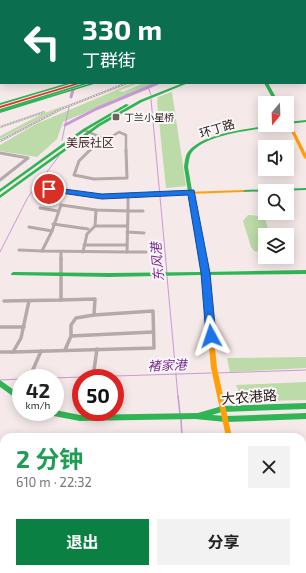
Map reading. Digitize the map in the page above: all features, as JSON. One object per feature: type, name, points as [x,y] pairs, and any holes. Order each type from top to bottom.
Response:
[{"type":"main road","points":[[0,108],[33,94],[68,84]]},
{"type":"main road","points":[[0,108],[77,84]]},
{"type":"main road","points":[[0,108],[84,84]]},
{"type":"main road","points":[[0,108],[91,84]]},
{"type":"main road","points":[[0,191],[86,131],[148,96],[176,84]]},
{"type":"main road","points":[[157,92],[183,84]]},
{"type":"main road","points":[[267,84],[274,96]]},
{"type":"main road","points":[[294,122],[306,121]]},
{"type":"main road","name":"环丁路","points":[[228,433],[226,419],[222,410],[214,368],[205,273],[186,167],[187,157],[192,150],[210,140],[258,129]]},
{"type":"main road","points":[[0,197],[86,131]]},
{"type":"main road","points":[[293,132],[306,158]]},
{"type":"main road","points":[[49,189],[85,195],[128,195],[306,189]]},
{"type":"main road","points":[[13,274],[306,272]]},
{"type":"main road","points":[[0,383],[12,393]]},
{"type":"main road","name":"大农港路","points":[[195,416],[222,410],[306,406]]},
{"type":"main road","name":"大农港路","points":[[64,415],[80,418],[195,416],[226,419],[306,416]]},
{"type":"street","points":[[86,131],[107,140]]},
{"type":"street","points":[[119,132],[126,135],[127,178],[94,179],[74,175],[74,169],[80,160],[88,152],[107,140],[119,132]]},
{"type":"street","points":[[0,153],[28,158],[0,180]]},
{"type":"street","points":[[127,252],[126,226],[128,195]]},
{"type":"street","points":[[42,251],[52,231],[53,224],[61,205],[96,210],[143,210]]},
{"type":"street","points":[[40,208],[58,211]]},
{"type":"street","points":[[95,226],[96,210]]},
{"type":"street","points":[[53,224],[88,229],[95,226],[126,226]]},
{"type":"street","points":[[29,227],[52,231]]},
{"type":"street","points":[[83,252],[85,237],[88,229]]},
{"type":"street","points":[[127,232],[144,232]]},
{"type":"street","points":[[84,245],[127,245]]},
{"type":"street","points":[[19,250],[61,252],[146,252]]},
{"type":"street","points":[[61,252],[61,300]]},
{"type":"street","points":[[4,301],[95,299],[94,315]]},
{"type":"street","points":[[13,352],[21,338],[29,301]]},
{"type":"street","points":[[0,352],[154,348],[153,311],[94,315],[76,318],[71,325],[71,336],[65,350]]},
{"type":"street","points":[[0,327],[24,327]]},
{"type":"street","points":[[71,336],[153,332]]},
{"type":"street","points":[[94,369],[97,349]]},
{"type":"street","points":[[33,369],[41,351]]},
{"type":"green space","points":[[131,84],[136,84],[118,91],[123,92],[142,84],[153,84],[63,122],[57,139],[37,157],[0,151],[0,145],[36,124]]},
{"type":"green space","points":[[172,92],[186,186],[166,188],[157,102],[158,97]]},
{"type":"green space","points":[[66,105],[0,139],[0,136],[42,114]]},
{"type":"green space","points":[[248,215],[258,216],[258,220],[265,220],[268,228],[258,228],[258,252],[254,251],[251,247],[243,221]]},
{"type":"green space","points":[[306,357],[306,368],[230,372],[227,358]]},
{"type":"green space","points":[[306,382],[306,400],[251,401],[240,394],[236,385]]},
{"type":"waterway","points":[[65,125],[96,109],[156,84]]},
{"type":"waterway","name":"东风港","points":[[148,87],[151,95]]},
{"type":"waterway","points":[[71,97],[73,90]]},
{"type":"waterway","name":"东风港","points":[[151,99],[167,273]]},
{"type":"waterway","points":[[62,140],[69,107]]},
{"type":"waterway","points":[[0,252],[28,197],[59,156]]},
{"type":"waterway","name":"东风港","points":[[167,276],[176,374]]},
{"type":"waterway","name":"褚家港","points":[[217,373],[306,370]]},
{"type":"waterway","name":"褚家港","points":[[176,374],[211,373]]},
{"type":"waterway","name":"褚家港","points":[[64,378],[176,374]]},
{"type":"waterway","name":"东风港","points":[[176,374],[178,397]]},
{"type":"waterway","name":"褚家港","points":[[0,380],[12,379]]},
{"type":"waterway","name":"东风港","points":[[178,396],[180,414]]},
{"type":"waterway","name":"东风港","points":[[181,419],[182,433]]},
{"type":"railway","points":[[0,141],[61,109],[124,84]]},
{"type":"railway","points":[[0,127],[44,112]]},
{"type":"traffic: fast","points":[[0,104],[68,84]]},
{"type":"traffic: fast","points":[[0,110],[85,84]]},
{"type":"traffic: fast","points":[[0,112],[92,84]]},
{"type":"traffic: fast","points":[[0,197],[99,125],[141,101],[184,84]]},
{"type":"traffic: fast","points":[[267,84],[273,96]]},
{"type":"traffic: fast","points":[[0,191],[84,130],[127,105]]},
{"type":"traffic: fast","points":[[294,122],[306,121]]},
{"type":"traffic: fast","points":[[206,288],[186,167],[188,157],[190,152],[207,140],[218,136],[258,128]]},
{"type":"traffic: fast","points":[[243,191],[306,189]]},
{"type":"traffic: fast","points":[[13,274],[109,275],[306,272]]},
{"type":"traffic: fast","points":[[0,383],[12,392]]},
{"type":"traffic: fast","points":[[200,415],[222,409],[306,406]]},
{"type":"traffic: fast","points":[[64,415],[80,418],[195,416],[226,419],[306,416]]},
{"type":"traffic: slow","points":[[293,132],[306,158]]},
{"type":"traffic: slow","points":[[49,189],[102,196],[243,191]]},
{"type":"traffic: slow","points":[[206,288],[214,368],[228,433]]},
{"type":"traffic: jam","points":[[0,107],[77,84]]},
{"type":"place","name":"丁兰小星桥","points":[[116,117]]},
{"type":"district","name":"美辰社区","points":[[90,143]]},
{"type":"route","points":[[49,189],[85,195],[102,196],[191,192],[205,273],[211,336]]}]
